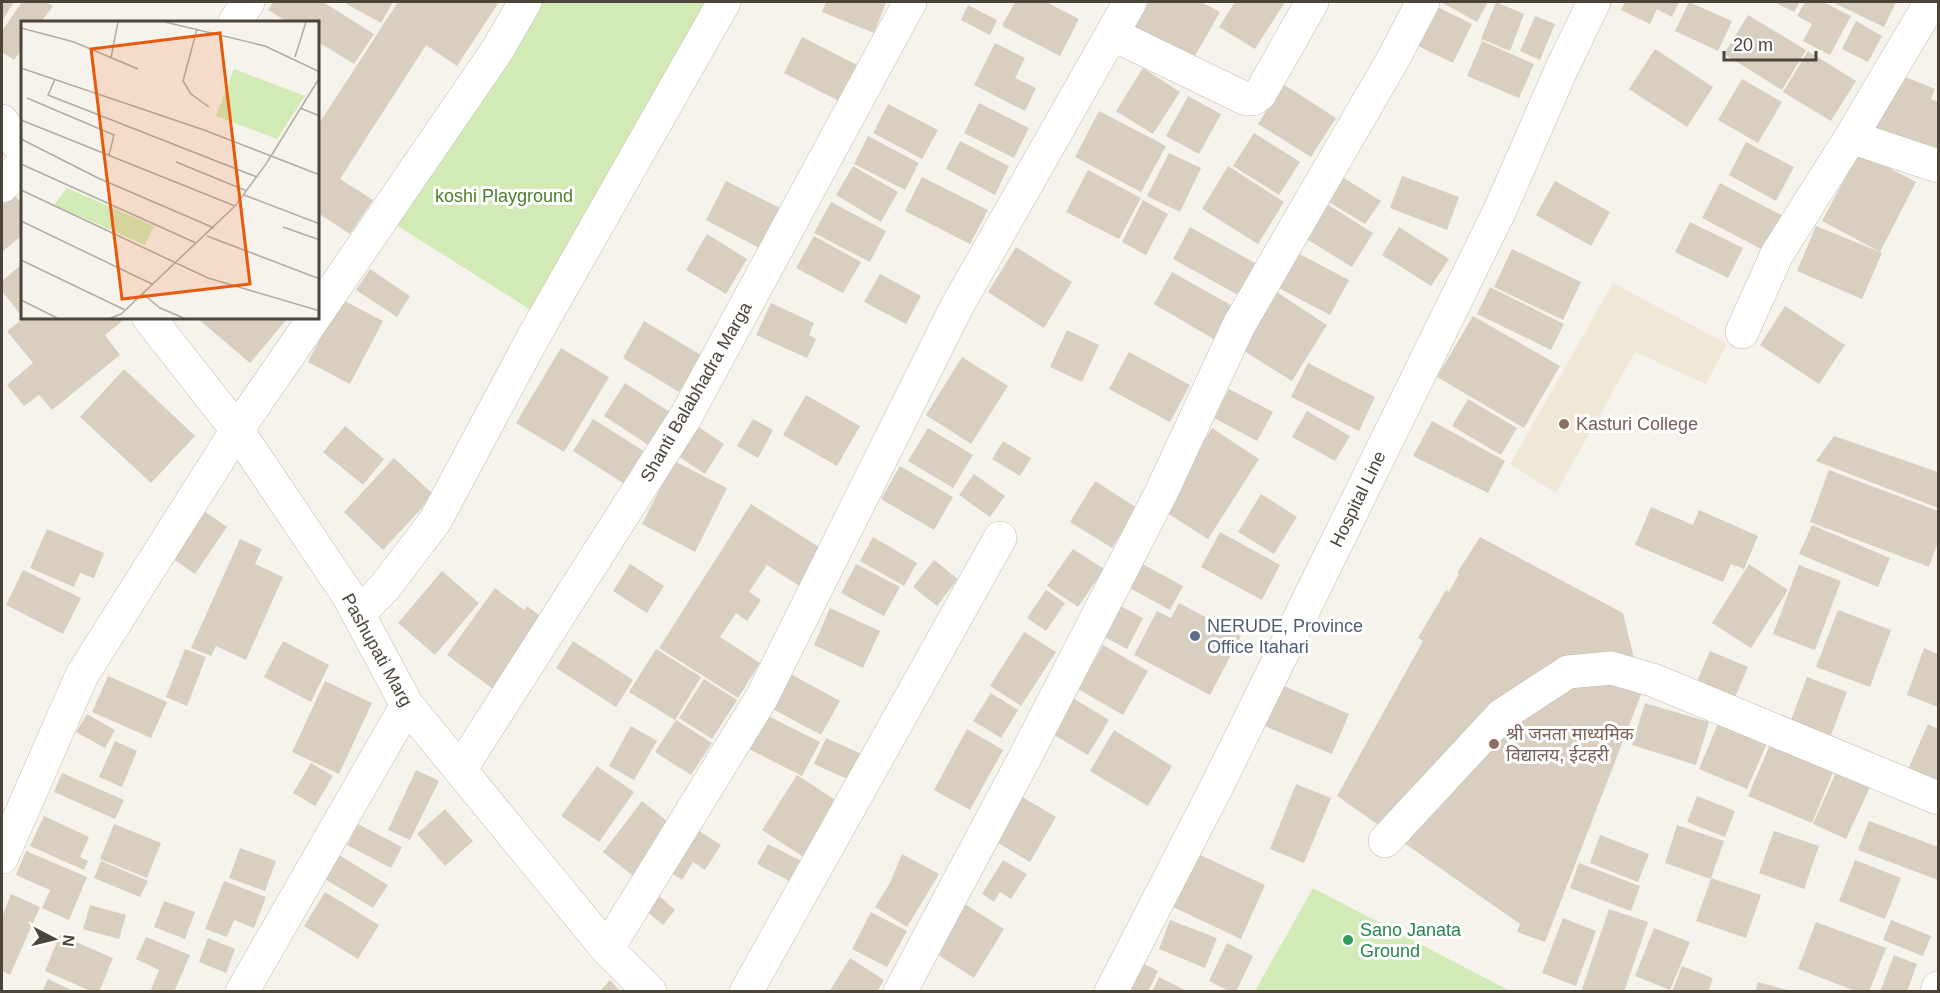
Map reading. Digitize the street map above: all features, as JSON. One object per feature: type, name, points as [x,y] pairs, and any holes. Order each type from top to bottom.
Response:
[{"type":"street","points":[[236,21],[248,2]]},
{"type":"street","points":[[320,309],[498,49],[525,2]]},
{"type":"street","points":[[358,614],[385,587],[435,521],[534,336],[724,2]]},
{"type":"street","name":"Shanti Balabhadra Marga","points":[[460,770],[686,416],[910,2]]},
{"type":"street","points":[[607,949],[761,699],[956,308],[1130,2]]},
{"type":"street","points":[[1112,34],[1246,99],[1253,99],[1260,94],[1312,2]]},
{"type":"street","points":[[900,992],[1022,764],[1162,490],[1239,325],[1392,61],[1423,2]]},
{"type":"street","name":"Hospital Line","points":[[1111,992],[1217,786],[1495,220],[1594,2]]},
{"type":"street","points":[[1742,332],[1777,254],[1851,137],[1931,2]]},
{"type":"street","points":[[2,121],[21,149]]},
{"type":"street","points":[[1851,137],[1938,166]]},
{"type":"street","points":[[2,186],[21,166]]},
{"type":"street","name":"Pashupati Marg","points":[[151,320],[237,430],[348,595],[407,705],[607,949],[650,992]]},
{"type":"street","points":[[2,857],[82,675],[237,430],[313,320]]},
{"type":"street","points":[[746,992],[1000,538]]},
{"type":"street","points":[[1385,841],[1502,716],[1568,672],[1611,668],[1653,680],[1938,798]]},
{"type":"street","points":[[242,992],[407,705]]},
{"type":"shaded area","name":"Kasturi College","points":[[1613,283],[1727,344],[1706,384],[1635,352],[1556,493],[1510,464]]},
{"type":"green space","name":"koshi Playground","points":[[527,2],[709,2],[531,310],[393,223]]},
{"type":"green space","name":"Sano Janata Ground","points":[[1313,888],[1510,991],[1255,991]]},
{"type":"building","points":[[2,2],[14,2],[2,21]]},
{"type":"building","points":[[22,2],[46,2],[53,6],[42,21],[21,21],[21,50],[14,60],[2,52],[2,31]]},
{"type":"building","points":[[273,2],[323,2],[374,34],[354,64],[320,43],[320,21],[286,21],[268,10]]},
{"type":"building","points":[[343,2],[393,2],[381,23]]},
{"type":"building","points":[[398,2],[499,2],[457,66],[426,45],[340,179],[373,200],[350,234],[320,214],[320,122]]},
{"type":"building","points":[[826,2],[886,3],[874,33],[822,12]]},
{"type":"building","points":[[1015,2],[1046,2],[1079,19],[1060,56],[1002,26]]},
{"type":"building","points":[[1149,2],[1201,2],[1220,12],[1191,63],[1133,29]]},
{"type":"building","points":[[1235,2],[1285,2],[1255,49],[1219,27]]},
{"type":"building","points":[[1441,2],[1488,2],[1477,22]]},
{"type":"building","points":[[1496,2],[1524,14],[1510,51],[1481,39]]},
{"type":"building","points":[[1625,2],[1679,2],[1672,17],[1657,9],[1650,24],[1621,10]]},
{"type":"building","points":[[1689,2],[1732,21],[1718,51],[1675,31]]},
{"type":"building","points":[[1774,2],[1800,2],[1794,12]]},
{"type":"building","points":[[1805,2],[1823,2],[1851,16],[1830,55],[1803,41],[1812,24],[1797,16]]},
{"type":"building","points":[[1832,2],[1896,2],[1884,27]]},
{"type":"building","points":[[1429,3],[1472,24],[1453,63],[1410,42]]},
{"type":"building","points":[[968,5],[997,20],[990,35],[961,20]]},
{"type":"building","points":[[1748,15],[1806,50],[1782,90],[1724,54]]},
{"type":"building","points":[[1535,16],[1555,24],[1540,60],[1520,51]]},
{"type":"building","points":[[1856,21],[1882,36],[1868,62],[1842,49]]},
{"type":"building","points":[[802,37],[859,66],[841,102],[784,73]]},
{"type":"building","points":[[1482,41],[1534,64],[1519,98],[1467,76]]},
{"type":"building","points":[[995,43],[1025,58],[1015,78],[1036,88],[1025,111],[974,85]]},
{"type":"building","points":[[1655,49],[1713,87],[1687,127],[1629,89]]},
{"type":"building","points":[[1808,51],[1856,81],[1831,121],[1783,92]]},
{"type":"building","points":[[1143,68],[1180,92],[1153,134],[1116,111]]},
{"type":"building","points":[[1898,74],[1935,89],[1931,99],[1938,102],[1938,145],[1934,156],[1875,131]]},
{"type":"building","points":[[1742,79],[1782,102],[1758,143],[1718,120]]},
{"type":"building","points":[[1283,84],[1336,118],[1311,157],[1258,124]]},
{"type":"building","points":[[1188,96],[1221,114],[1199,154],[1166,136]]},
{"type":"building","points":[[979,103],[1029,128],[1014,158],[964,133]]},
{"type":"building","points":[[888,104],[938,130],[922,159],[873,133]]},
{"type":"building","points":[[1099,111],[1166,146],[1141,192],[1075,157]]},
{"type":"building","points":[[1254,133],[1300,162],[1279,195],[1233,166]]},
{"type":"building","points":[[868,136],[919,163],[905,190],[854,164]]},
{"type":"building","points":[[960,141],[1009,166],[995,195],[946,169]]},
{"type":"building","points":[[1746,142],[1794,167],[1776,201],[1729,175]]},
{"type":"building","points":[[1859,152],[1916,182],[1880,252],[1822,221]]},
{"type":"building","points":[[1169,153],[1201,168],[1180,212],[1147,196]]},
{"type":"building","points":[[853,166],[898,192],[881,222],[836,195]]},
{"type":"building","points":[[1228,166],[1284,202],[1258,244],[1202,209]]},
{"type":"building","points":[[1088,170],[1141,198],[1119,239],[1066,212]]},
{"type":"building","points":[[1339,175],[1381,201],[1365,224],[1324,199]]},
{"type":"building","points":[[1402,176],[1459,197],[1447,230],[1390,208]]},
{"type":"building","points":[[922,177],[988,210],[970,244],[905,211]]},
{"type":"building","points":[[726,181],[780,208],[759,248],[706,220]]},
{"type":"building","points":[[1555,181],[1610,212],[1591,246],[1536,215]]},
{"type":"building","points":[[1720,183],[1785,217],[1767,252],[1702,218]]},
{"type":"building","points":[[14,194],[21,203],[21,236],[2,252],[2,205]]},
{"type":"building","points":[[1143,200],[1168,214],[1146,255],[1122,242]]},
{"type":"building","points":[[1322,201],[1373,233],[1352,267],[1300,235]]},
{"type":"building","points":[[831,202],[886,231],[870,262],[814,233]]},
{"type":"building","points":[[1690,222],[1743,248],[1728,278],[1675,252]]},
{"type":"building","points":[[1816,226],[1882,253],[1862,299],[1797,271]]},
{"type":"building","points":[[1190,227],[1255,263],[1238,295],[1173,259]]},
{"type":"building","points":[[1399,227],[1449,259],[1431,286],[1382,255]]},
{"type":"building","points":[[707,234],[747,259],[726,294],[686,270]]},
{"type":"building","points":[[814,236],[861,262],[843,293],[796,268]]},
{"type":"building","points":[[1016,247],[1072,282],[1044,328],[988,292]]},
{"type":"building","points":[[1512,249],[1581,282],[1563,320],[1494,287]]},
{"type":"building","points":[[1292,250],[1349,280],[1330,315],[1273,285]]},
{"type":"building","points":[[21,265],[21,315],[2,291],[2,281]]},
{"type":"building","points":[[370,269],[410,296],[397,317],[356,290]]},
{"type":"building","points":[[1172,272],[1236,308],[1217,341],[1154,304]]},
{"type":"building","points":[[880,274],[921,296],[906,324],[864,302]]},
{"type":"building","points":[[1490,287],[1564,324],[1551,350],[1477,314]]},
{"type":"building","points":[[1272,289],[1327,325],[1292,381],[1236,346]]},
{"type":"building","points":[[341,299],[383,321],[350,384],[308,362]]},
{"type":"building","points":[[771,303],[814,323],[809,335],[816,339],[807,358],[756,335]]},
{"type":"building","points":[[1785,306],[1845,345],[1819,384],[1760,345]]},
{"type":"building","points":[[1473,316],[1560,366],[1524,428],[1437,377]]},
{"type":"building","points":[[21,320],[124,320],[105,335],[120,355],[52,410],[39,395],[24,406],[7,385],[33,363],[7,331]]},
{"type":"building","points":[[199,320],[286,320],[250,363]]},
{"type":"building","points":[[644,321],[701,355],[679,392],[623,358]]},
{"type":"building","points":[[1067,330],[1099,345],[1082,382],[1050,367]]},
{"type":"building","points":[[561,348],[609,377],[564,452],[516,423]]},
{"type":"building","points":[[1129,352],[1190,385],[1170,422],[1109,389]]},
{"type":"building","points":[[962,357],[1008,386],[971,444],[926,415]]},
{"type":"building","points":[[1308,363],[1375,397],[1359,431],[1291,397]]},
{"type":"building","points":[[124,369],[195,436],[151,483],[80,417]]},
{"type":"building","points":[[625,383],[673,414],[651,447],[604,416]]},
{"type":"building","points":[[1229,389],[1273,412],[1257,441],[1214,418]]},
{"type":"building","points":[[806,395],[860,426],[837,466],[783,435]]},
{"type":"building","points":[[1468,399],[1517,428],[1501,455],[1452,426]]},
{"type":"building","points":[[1307,411],[1350,436],[1335,461],[1292,437]]},
{"type":"building","points":[[593,419],[650,455],[629,487],[573,451]]},
{"type":"building","points":[[753,419],[773,430],[758,458],[737,446]]},
{"type":"building","points":[[1432,421],[1505,461],[1488,493],[1413,456]]},
{"type":"building","points":[[694,424],[724,444],[705,474],[675,454]]},
{"type":"building","points":[[345,426],[384,459],[363,485],[323,452]]},
{"type":"building","points":[[928,428],[973,455],[953,488],[908,461]]},
{"type":"building","points":[[1212,428],[1259,459],[1208,539],[1161,509]]},
{"type":"building","points":[[1834,436],[1938,472],[1938,508],[1816,461]]},
{"type":"building","points":[[1003,441],[1031,458],[1020,476],[992,459]]},
{"type":"building","points":[[394,458],[434,495],[383,550],[344,512]]},
{"type":"building","points":[[674,461],[727,488],[695,552],[642,524]]},
{"type":"building","points":[[900,466],[953,497],[934,530],[881,499]]},
{"type":"building","points":[[1829,470],[1938,511],[1938,542],[1929,567],[1810,522]]},
{"type":"building","points":[[974,474],[1005,496],[990,517],[959,495]]},
{"type":"building","points":[[1095,481],[1137,508],[1112,548],[1070,522]]},
{"type":"building","points":[[1261,494],[1297,517],[1274,554],[1238,532]]},
{"type":"building","points":[[751,504],[830,554],[807,591],[767,565],[749,592],[761,600],[747,621],[736,613],[720,637],[760,663],[738,698],[659,648]]},
{"type":"building","points":[[1651,507],[1693,525],[1699,510],[1758,536],[1744,569],[1731,564],[1723,582],[1635,545]]},
{"type":"building","points":[[201,509],[227,527],[195,574],[169,556]]},
{"type":"building","points":[[1812,525],[1890,558],[1878,587],[1799,554]]},
{"type":"building","points":[[47,529],[104,553],[94,578],[80,573],[74,587],[30,568]]},
{"type":"building","points":[[1220,532],[1280,565],[1262,600],[1201,567]]},
{"type":"building","points":[[873,537],[917,563],[904,586],[860,561]]},
{"type":"building","name":"श्री जनता माध्यमिक विद्यालय, ईटहरी","points":[[1480,537],[1623,613],[1642,692],[1545,942],[1517,932],[1520,924],[1337,796],[1423,641],[1418,638],[1446,590],[1449,592],[1459,574],[1457,573]]},
{"type":"building","points":[[240,539],[262,549],[255,564],[283,577],[246,660],[216,646],[211,656],[191,648]]},
{"type":"building","points":[[1073,549],[1104,569],[1078,607],[1047,586]]},
{"type":"building","points":[[934,560],[958,579],[937,606],[913,587]]},
{"type":"building","points":[[1137,561],[1183,586],[1170,610],[1124,585]]},
{"type":"building","points":[[630,564],[664,586],[647,613],[613,591]]},
{"type":"building","points":[[856,564],[900,587],[884,616],[841,593]]},
{"type":"building","points":[[1749,564],[1788,590],[1751,648],[1712,623]]},
{"type":"building","points":[[1799,565],[1841,581],[1815,650],[1773,634]]},
{"type":"building","points":[[23,570],[81,598],[63,634],[6,605]]},
{"type":"building","points":[[442,571],[479,603],[435,655],[398,623]]},
{"type":"building","points":[[495,588],[524,610],[527,606],[543,618],[493,689],[447,655]]},
{"type":"building","points":[[1046,590],[1065,603],[1046,631],[1027,618]]},
{"type":"building","points":[[1113,602],[1143,618],[1127,649],[1097,633]]},
{"type":"building","points":[[1179,603],[1241,636],[1210,695],[1134,655],[1157,611],[1171,618]]},
{"type":"building","points":[[830,608],[880,631],[863,668],[814,645]]},
{"type":"building","points":[[1838,610],[1891,630],[1870,687],[1816,667]]},
{"type":"building","points":[[1024,632],[1056,652],[1021,706],[990,686]]},
{"type":"building","points":[[283,641],[329,665],[311,702],[264,677]]},
{"type":"building","points":[[573,641],[633,680],[616,707],[556,668]]},
{"type":"building","points":[[1103,645],[1148,671],[1123,715],[1078,689]]},
{"type":"building","points":[[1924,648],[1938,654],[1938,707],[1907,695]]},
{"type":"building","points":[[185,649],[206,657],[187,706],[166,697]]},
{"type":"building","points":[[656,649],[701,677],[675,720],[629,692]]},
{"type":"building","points":[[1710,651],[1748,667],[1733,702],[1695,686]]},
{"type":"building","points":[[787,672],[840,701],[821,735],[769,707]]},
{"type":"building","points":[[108,676],[167,702],[151,738],[92,712]]},
{"type":"building","points":[[1807,677],[1847,692],[1828,743],[1788,728]]},
{"type":"building","points":[[704,679],[737,700],[712,739],[679,718]]},
{"type":"building","points":[[325,681],[372,703],[339,774],[292,752]]},
{"type":"building","points":[[1277,683],[1349,714],[1332,754],[1260,724]]},
{"type":"building","points":[[1063,692],[1109,720],[1088,755],[1042,728]]},
{"type":"building","points":[[991,693],[1018,710],[1001,738],[973,721]]},
{"type":"building","points":[[1645,703],[1709,722],[1696,765],[1632,745]]},
{"type":"building","points":[[758,711],[820,742],[802,776],[741,745]]},
{"type":"building","points":[[87,714],[115,730],[105,748],[76,732]]},
{"type":"building","points":[[676,720],[712,743],[691,775],[655,752]]},
{"type":"building","points":[[1719,721],[1768,741],[1747,789],[1699,769]]},
{"type":"building","points":[[1928,724],[1938,729],[1938,789],[1906,774]]},
{"type":"building","points":[[631,726],[657,741],[634,780],[609,766]]},
{"type":"building","points":[[967,729],[1003,750],[970,810],[934,790]]},
{"type":"building","points":[[1114,730],[1172,766],[1148,806],[1090,771]]},
{"type":"building","points":[[826,738],[866,756],[854,782],[814,764]]},
{"type":"building","points":[[1773,738],[1836,765],[1812,823],[1748,796]]},
{"type":"building","points":[[115,741],[137,751],[122,787],[99,777]]},
{"type":"building","points":[[311,763],[333,776],[315,806],[293,793]]},
{"type":"building","points":[[597,766],[634,792],[599,842],[561,816]]},
{"type":"building","points":[[1838,768],[1872,783],[1846,839],[1813,824]]},
{"type":"building","points":[[416,770],[439,781],[410,840],[388,830]]},
{"type":"building","points":[[62,773],[124,800],[115,819],[54,792]]},
{"type":"building","points":[[797,775],[840,803],[805,858],[762,830]]},
{"type":"building","points":[[1296,784],[1331,798],[1304,863],[1270,849]]},
{"type":"building","points":[[1019,795],[1056,817],[1030,862],[993,840]]},
{"type":"building","points":[[1697,796],[1735,811],[1725,837],[1687,822]]},
{"type":"building","points":[[642,801],[672,825],[633,876],[603,852]]},
{"type":"building","points":[[445,809],[473,841],[445,866],[417,834]]},
{"type":"building","points":[[44,816],[89,837],[80,857],[88,861],[84,870],[30,846]]},
{"type":"building","points":[[1869,821],[1938,847],[1938,880],[1858,850]]},
{"type":"building","points":[[114,824],[161,843],[147,878],[100,859]]},
{"type":"building","points":[[358,824],[402,847],[391,868],[347,845]]},
{"type":"building","points":[[1677,825],[1724,841],[1711,878],[1761,895],[1746,938],[1696,921],[1711,879],[1665,863]]},
{"type":"building","points":[[691,826],[721,845],[705,870],[693,862],[682,880],[665,869]]},
{"type":"building","points":[[1774,831],[1819,846],[1804,889],[1759,873]]},
{"type":"building","points":[[1600,835],[1649,854],[1638,882],[1590,863]]},
{"type":"building","points":[[768,844],[805,863],[795,884],[757,864]]},
{"type":"building","points":[[240,848],[276,861],[265,891],[229,878]]},
{"type":"building","points":[[26,851],[87,877],[69,920],[42,908],[50,890],[16,875]]},
{"type":"building","points":[[902,854],[939,874],[907,927],[875,907],[890,883]]},
{"type":"building","points":[[1198,854],[1265,885],[1241,939],[1173,907]]},
{"type":"building","points":[[339,855],[388,885],[373,908],[325,879]]},
{"type":"building","points":[[1003,860],[1027,874],[1011,899],[1000,892],[994,902],[982,894]]},
{"type":"building","points":[[1855,860],[1901,878],[1885,919],[1839,901]]},
{"type":"building","points":[[101,861],[148,881],[140,897],[94,878]]},
{"type":"building","points":[[1579,863],[1640,886],[1631,911],[1570,888]]},
{"type":"building","points":[[224,881],[266,897],[254,928],[234,920],[227,937],[205,929]]},
{"type":"building","points":[[325,892],[379,925],[358,959],[304,926]]},
{"type":"building","points":[[11,894],[40,907],[10,975],[2,971],[2,917]]},
{"type":"building","points":[[658,895],[675,910],[663,925],[645,910]]},
{"type":"building","points":[[164,901],[195,912],[185,939],[154,927]]},
{"type":"building","points":[[960,901],[1004,929],[974,978],[929,949]]},
{"type":"building","points":[[90,905],[126,915],[119,939],[83,929]]},
{"type":"building","points":[[1609,909],[1648,922],[1624,992],[1581,992]]},
{"type":"building","points":[[871,912],[907,931],[887,967],[852,949]]},
{"type":"building","points":[[1563,918],[1596,931],[1576,986],[1542,973]]},
{"type":"building","points":[[1170,920],[1217,938],[1205,968],[1159,949]]},
{"type":"building","points":[[1891,920],[1931,936],[1923,956],[1883,940]]},
{"type":"building","points":[[1816,922],[1886,948],[1869,992],[1858,992],[1798,969]]},
{"type":"building","points":[[1654,928],[1690,942],[1670,990],[1635,976]]},
{"type":"building","points":[[60,935],[113,958],[99,992],[93,992],[45,971]]},
{"type":"building","points":[[146,937],[190,955],[174,992],[150,992],[159,970],[136,959]]},
{"type":"building","points":[[208,938],[235,949],[226,973],[199,962]]},
{"type":"building","points":[[1227,943],[1253,956],[1236,992],[1231,992],[1209,981]]},
{"type":"building","points":[[1894,955],[1917,964],[1907,992],[1880,992]]},
{"type":"building","points":[[850,958],[884,980],[877,992],[829,992]]},
{"type":"building","points":[[1142,963],[1158,971],[1148,992],[1128,992]]},
{"type":"building","points":[[1682,966],[1713,978],[1708,992],[1672,992]]},
{"type":"building","points":[[1159,977],[1189,992],[1152,992]]},
{"type":"building","points":[[48,979],[75,992],[42,992]]},
{"type":"building","points":[[610,980],[621,992],[599,992]]},
{"type":"building","points":[[1758,982],[1791,991],[1791,992],[1755,992]]},
{"type":"place","name":"Kasturi College","points":[[1564,424]]},
{"type":"place","name":"NERUDE, Province Office Itahari","points":[[1195,636]]},
{"type":"place","name":"श्री जनता माध्यमिक विद्यालय, ईटहरी","points":[[1494,744]]},
{"type":"place","name":"Sano Janata Ground","points":[[1348,940]]}]
